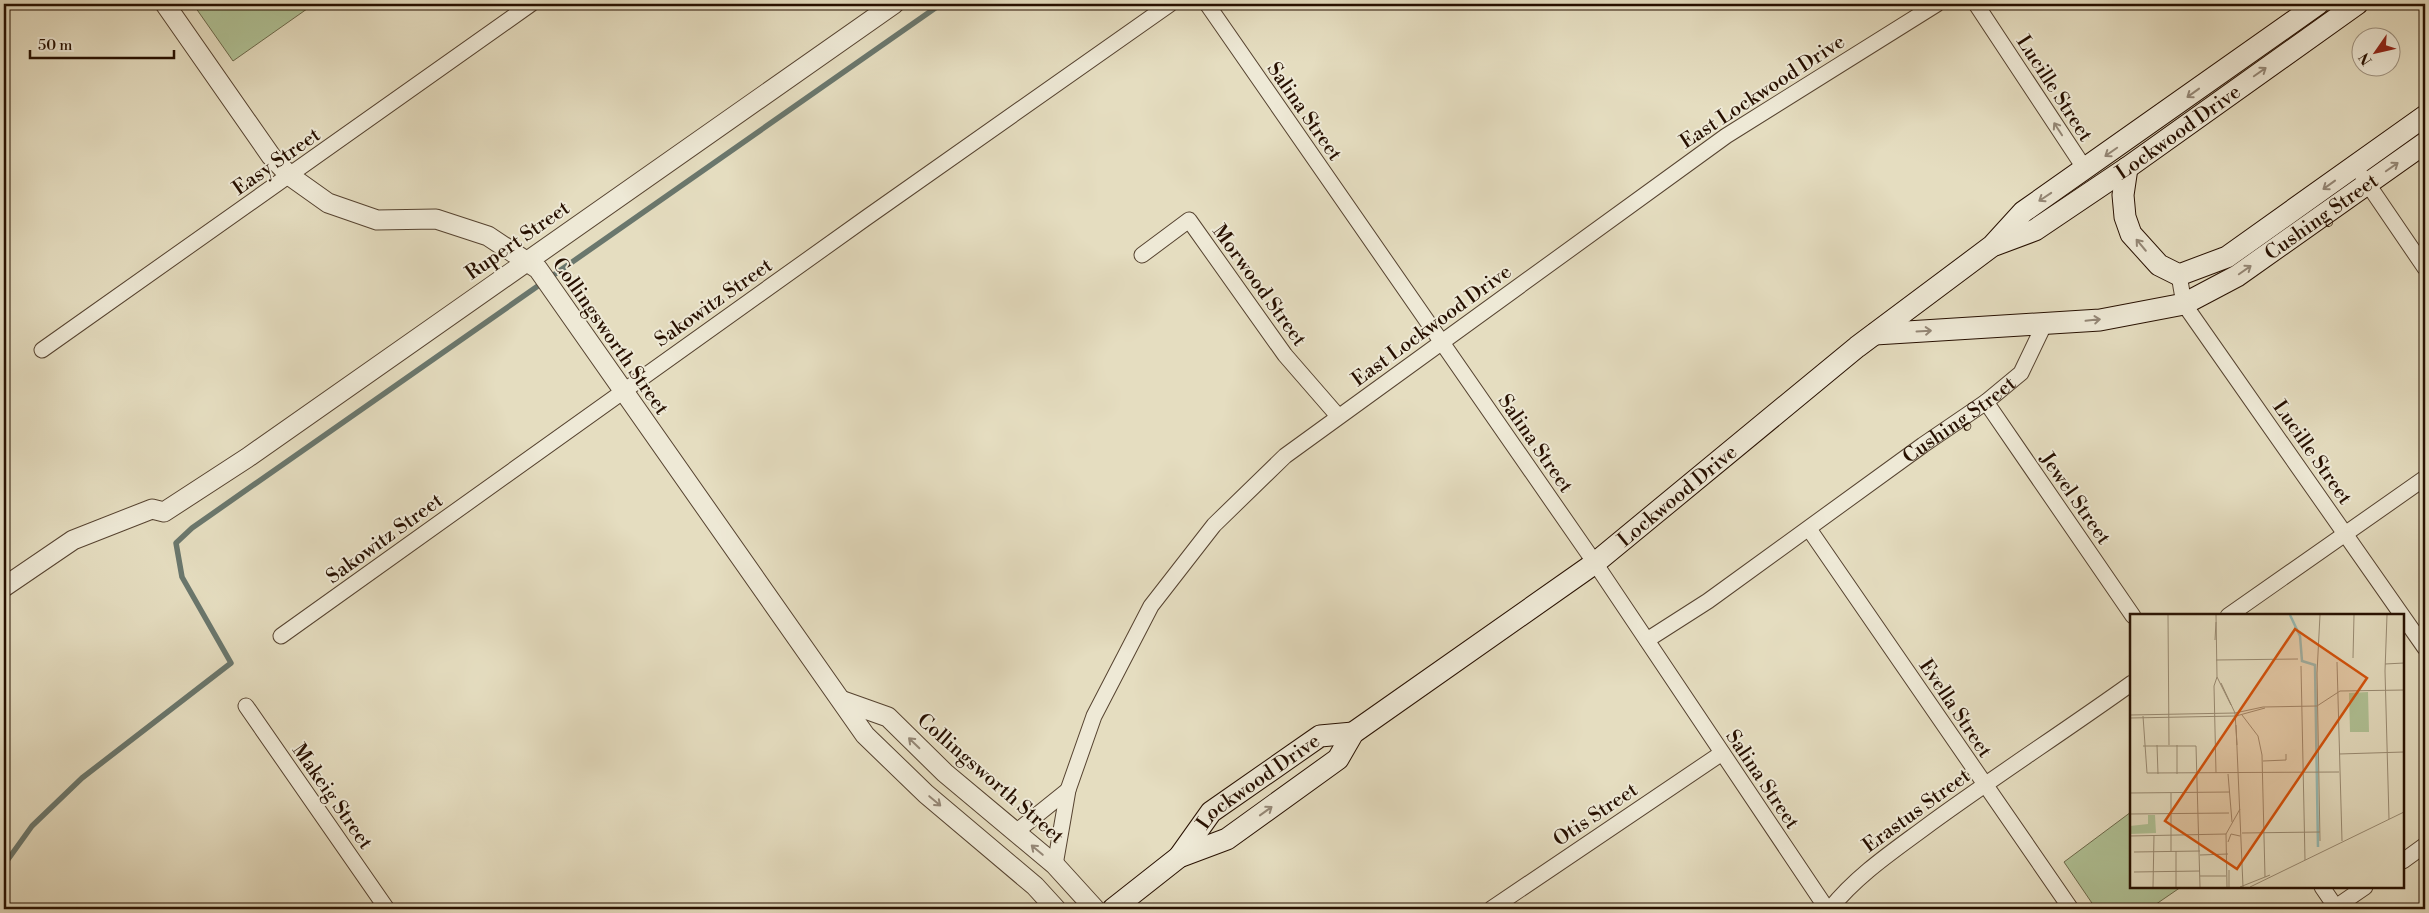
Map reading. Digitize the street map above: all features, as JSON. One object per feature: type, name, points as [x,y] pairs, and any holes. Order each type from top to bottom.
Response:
[{"type":"main road","name":"Lockwood Drive","points":[[1179,857],[1227,839],[1338,758],[1353,733],[1595,563],[1875,334],[1992,246],[2023,212],[2318,4]]},
{"type":"main road","name":"Lockwood Drive","points":[[1992,246],[2035,230],[2128,168],[2357,4]]},
{"type":"main road","name":"Cushing Street","points":[[2179,274],[2227,257],[2425,116]]},
{"type":"main road","name":"Cushing Street","points":[[2044,325],[2100,320],[2184,304],[2237,276],[2425,143]]},
{"type":"main road","points":[[2128,168],[2123,195],[2125,217],[2132,234],[2159,266],[2179,274]]},
{"type":"main road","points":[[1875,334],[2044,325]]},
{"type":"main road","name":"Lockwood Drive","points":[[1113,909],[1179,857],[1211,812],[1320,736],[1353,733]]},
{"type":"street","name":"Collingsworth Street","points":[[165,4],[271,156],[290,176],[328,203],[378,220],[436,219],[488,236],[533,265],[552,288],[865,735],[926,794],[1035,886],[1056,909]]},
{"type":"street","name":"Easy Street","points":[[42,350],[531,4]]},
{"type":"street","name":"Rupert Street","points":[[4,587],[73,540],[152,509],[164,512],[247,458],[533,265],[894,4]]},
{"type":"street","name":"Sakowitz Street","points":[[281,636],[623,391],[1170,4]]},
{"type":"street","name":"Salina Street","points":[[1207,4],[1595,563],[1828,909]]},
{"type":"street","name":"East Lockwood Drive","points":[[1055,865],[1068,790],[1094,716],[1151,606],[1214,525],[1286,456],[1338,416],[1442,343],[1726,136],[1937,4]]},
{"type":"street","name":"Lucille Street","points":[[1976,4],[2085,170]]},
{"type":"street","points":[[2355,166],[2425,268]]},
{"type":"street","name":"Morwood Street","points":[[1142,255],[1189,220],[1285,355],[1338,416]]},
{"type":"street","name":"Lucille Street","points":[[2179,274],[2184,304],[2402,614]]},
{"type":"street","name":"Cushing Street","points":[[1647,640],[1708,601],[1986,402],[2021,373],[2044,325]]},
{"type":"street","name":"Jewel Street","points":[[1986,402],[2132,614]]},
{"type":"street","points":[[2231,614],[2425,478]]},
{"type":"street","name":"Evella Street","points":[[1809,529],[2071,909]]},
{"type":"street","name":"Lucille Street","points":[[2404,617],[2425,648]]},
{"type":"street","name":"Erastus Street","points":[[1828,909],[1874,865],[1984,785],[2130,684]]},
{"type":"street","name":"Collingsworth Street","points":[[843,701],[888,717],[945,772],[1055,865],[1095,909]]},
{"type":"street","name":"Makeig Street","points":[[246,706],[387,909]]},
{"type":"street","name":"Otis Street","points":[[1491,909],[1722,753]]},
{"type":"street","points":[[1016,832],[1068,790]]},
{"type":"street","points":[[2404,860],[2425,845]]},
{"type":"street","points":[[2323,888],[2335,909],[2364,888]]},
{"type":"green space","points":[[193,4],[314,4],[233,61]]},
{"type":"green space","points":[[2130,813],[2130,888],[2180,888],[2149,909],[2096,909],[2064,862]]},
{"type":"waterway","points":[[4,865],[32,826],[82,778],[231,663],[182,577],[176,543],[192,528],[941,4]]}]
